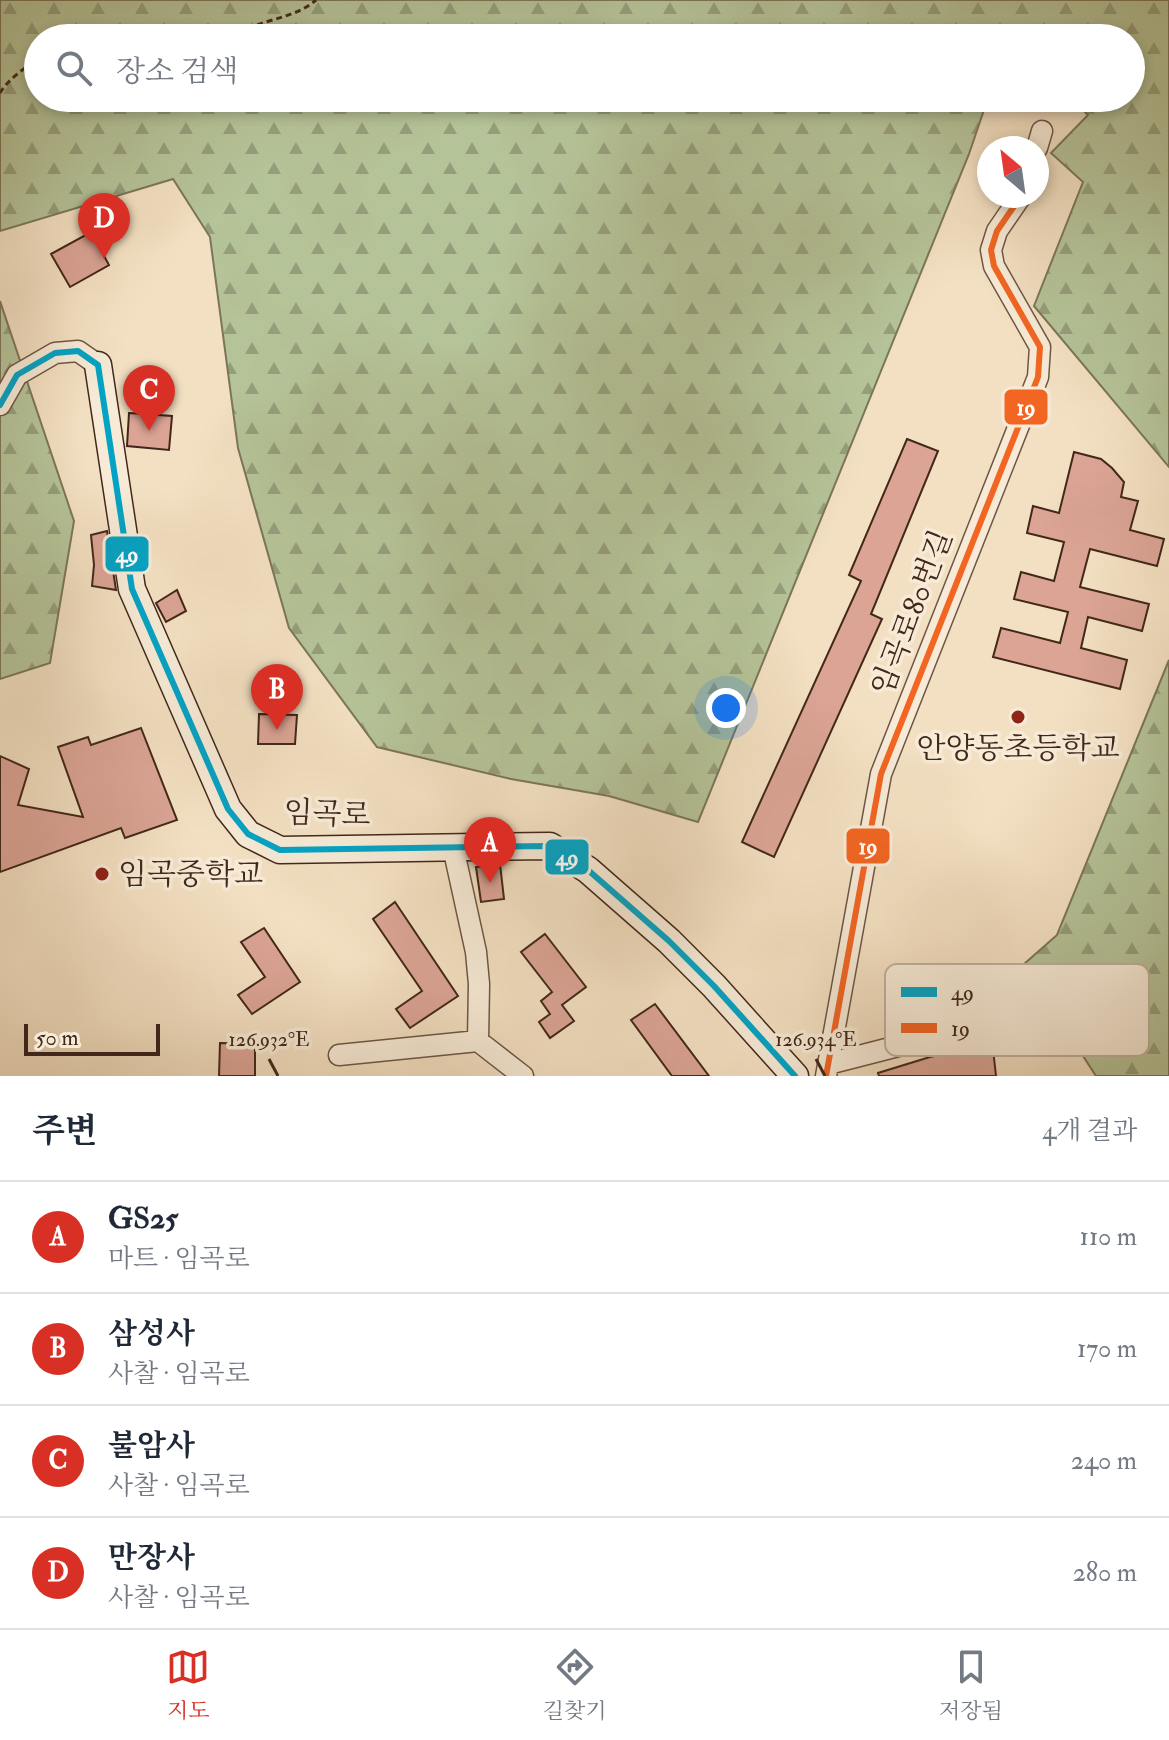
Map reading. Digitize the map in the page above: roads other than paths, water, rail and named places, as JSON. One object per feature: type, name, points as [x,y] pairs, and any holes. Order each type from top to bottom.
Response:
[{"type":"street","name":"임곡로80번길","points":[[827,1070],[881,774],[1038,377],[1040,347],[994,266],[991,250],[997,231],[1013,208]]},
{"type":"street","name":"임곡로","points":[[0,405],[17,375],[55,353],[78,351],[98,365],[132,589],[228,809],[248,834],[280,850],[550,846],[588,870],[669,941],[795,1076]]},
{"type":"street","points":[[453,847],[476,952],[478,1041]]},
{"type":"street","points":[[339,1055],[478,1041],[523,1076]]},
{"type":"street","points":[[827,1070],[885,1052]]},
{"type":"place","name":"만장사","points":[[104,259]]},
{"type":"place","name":"불암사","points":[[149,431]]},
{"type":"place","name":"안양동초등학교","points":[[1018,717]]},
{"type":"place","name":"삼성사","points":[[277,730]]},
{"type":"place","name":"임곡중학교","points":[[102,874]]},
{"type":"place","name":"GS25","points":[[490,883]]}]
